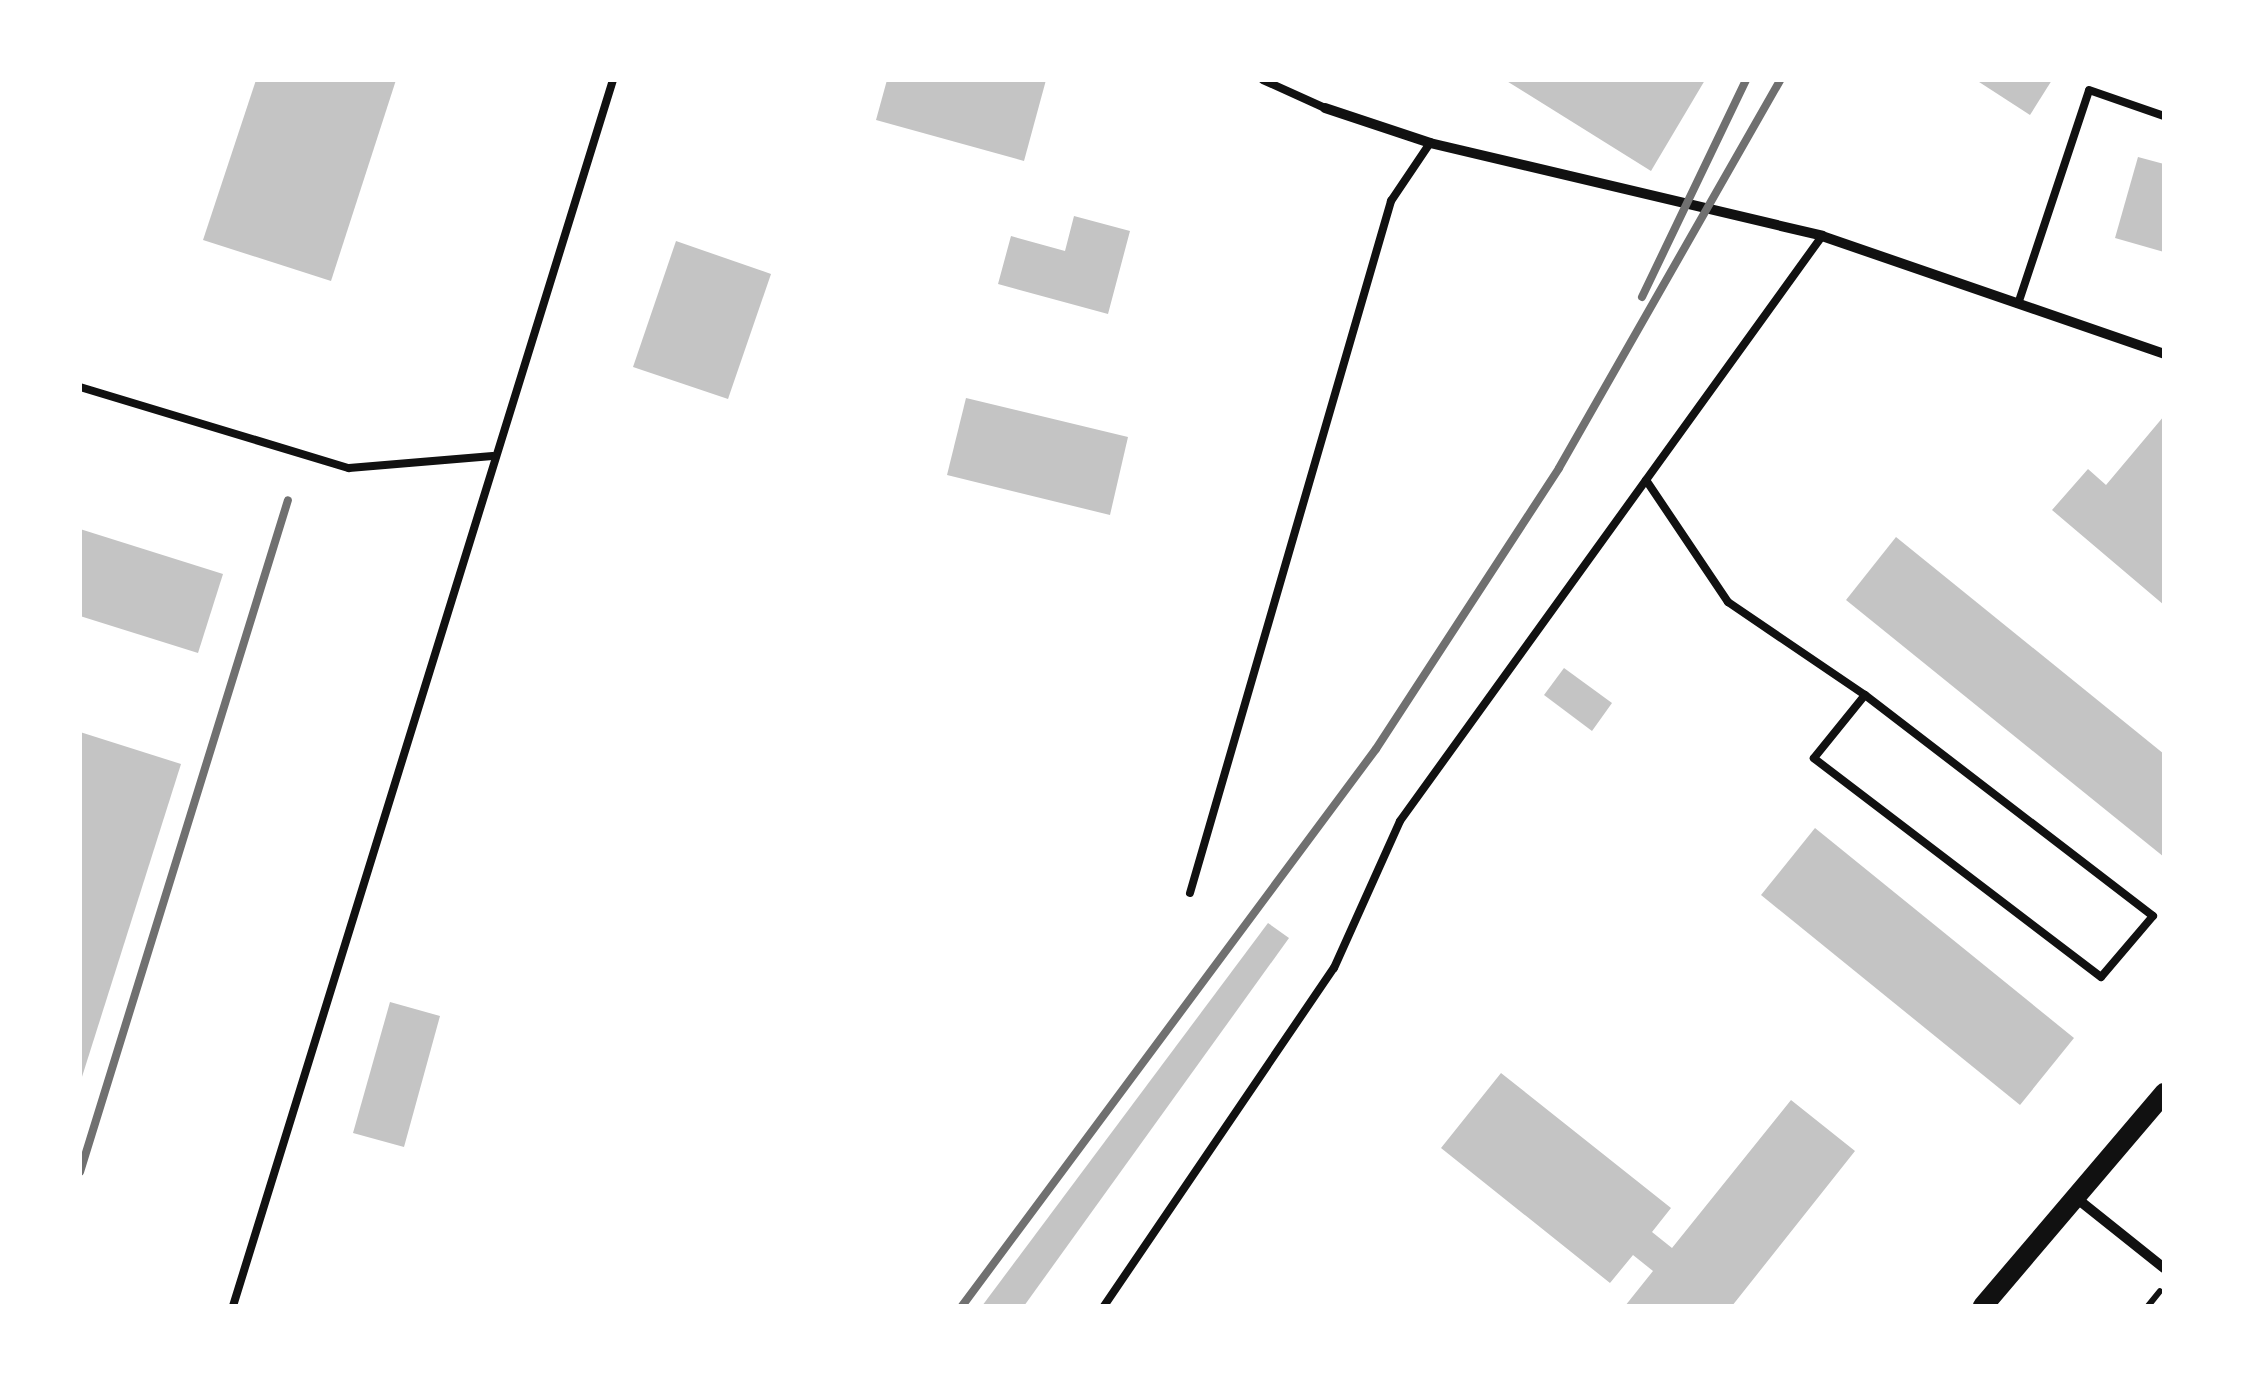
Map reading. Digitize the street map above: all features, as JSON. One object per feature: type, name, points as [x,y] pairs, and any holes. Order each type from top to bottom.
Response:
[{"type":"main road","points":[[1982,1306],[2164,1093]]},
{"type":"street","points":[[1325,108],[1430,143],[1822,236],[2164,354]]},
{"type":"street","points":[[2076,1197],[2164,1268]]},
{"type":"lane","points":[[234,1306],[493,456],[613,80]]},
{"type":"lane","points":[[1263,80],[1325,108]]},
{"type":"lane","points":[[2018,304],[2090,90],[2164,116]]},
{"type":"lane","points":[[1190,893],[1391,201],[1430,143]]},
{"type":"lane","points":[[1104,1306],[1334,968],[1400,820],[1822,236]]},
{"type":"lane","points":[[80,387],[349,468],[493,456]]},
{"type":"lane","points":[[1646,480],[1728,602],[1865,695],[2153,916],[2102,977],[1814,758],[1865,695]]},
{"type":"path","points":[[2148,1306],[2164,1286]]},
{"type":"building","points":[[256,80],[396,80],[331,281],[203,240]]},
{"type":"building","points":[[887,80],[1046,80],[1024,161],[876,120]]},
{"type":"building","points":[[1505,80],[1705,80],[1651,171]]},
{"type":"building","points":[[1976,80],[2052,80],[2030,115]]},
{"type":"building","points":[[2138,157],[2164,164],[2164,252],[2115,238]]},
{"type":"building","points":[[1074,216],[1130,231],[1108,314],[998,284],[1011,236],[1065,251]]},
{"type":"building","points":[[676,241],[771,274],[728,399],[633,367]]},
{"type":"building","points":[[966,398],[1128,437],[1110,515],[947,475]]},
{"type":"building","points":[[2164,416],[2164,605],[2052,510],[2088,469],[2106,485]]},
{"type":"building","points":[[80,529],[223,574],[198,653],[80,616]]},
{"type":"building","points":[[1896,537],[2164,754],[2164,857],[1846,600]]},
{"type":"building","points":[[1564,668],[1612,703],[1592,731],[1544,695]]},
{"type":"building","points":[[80,732],[181,764],[81,1080],[80,1080]]},
{"type":"building","points":[[1815,828],[2074,1038],[2020,1105],[1761,895]]},
{"type":"building","points":[[1268,923],[1289,938],[1024,1306],[982,1306]]},
{"type":"building","points":[[390,1002],[440,1016],[404,1147],[353,1133]]},
{"type":"building","points":[[1501,1073],[1671,1208],[1652,1232],[1672,1248],[1791,1100],[1855,1151],[1732,1306],[1625,1306],[1653,1271],[1633,1255],[1610,1283],[1441,1148]]},
{"type":"railway","points":[[1642,297],[1746,80]]},
{"type":"railway","points":[[962,1306],[1376,749],[1559,468],[1780,80]]},
{"type":"railway","points":[[80,1172],[288,500]]}]
